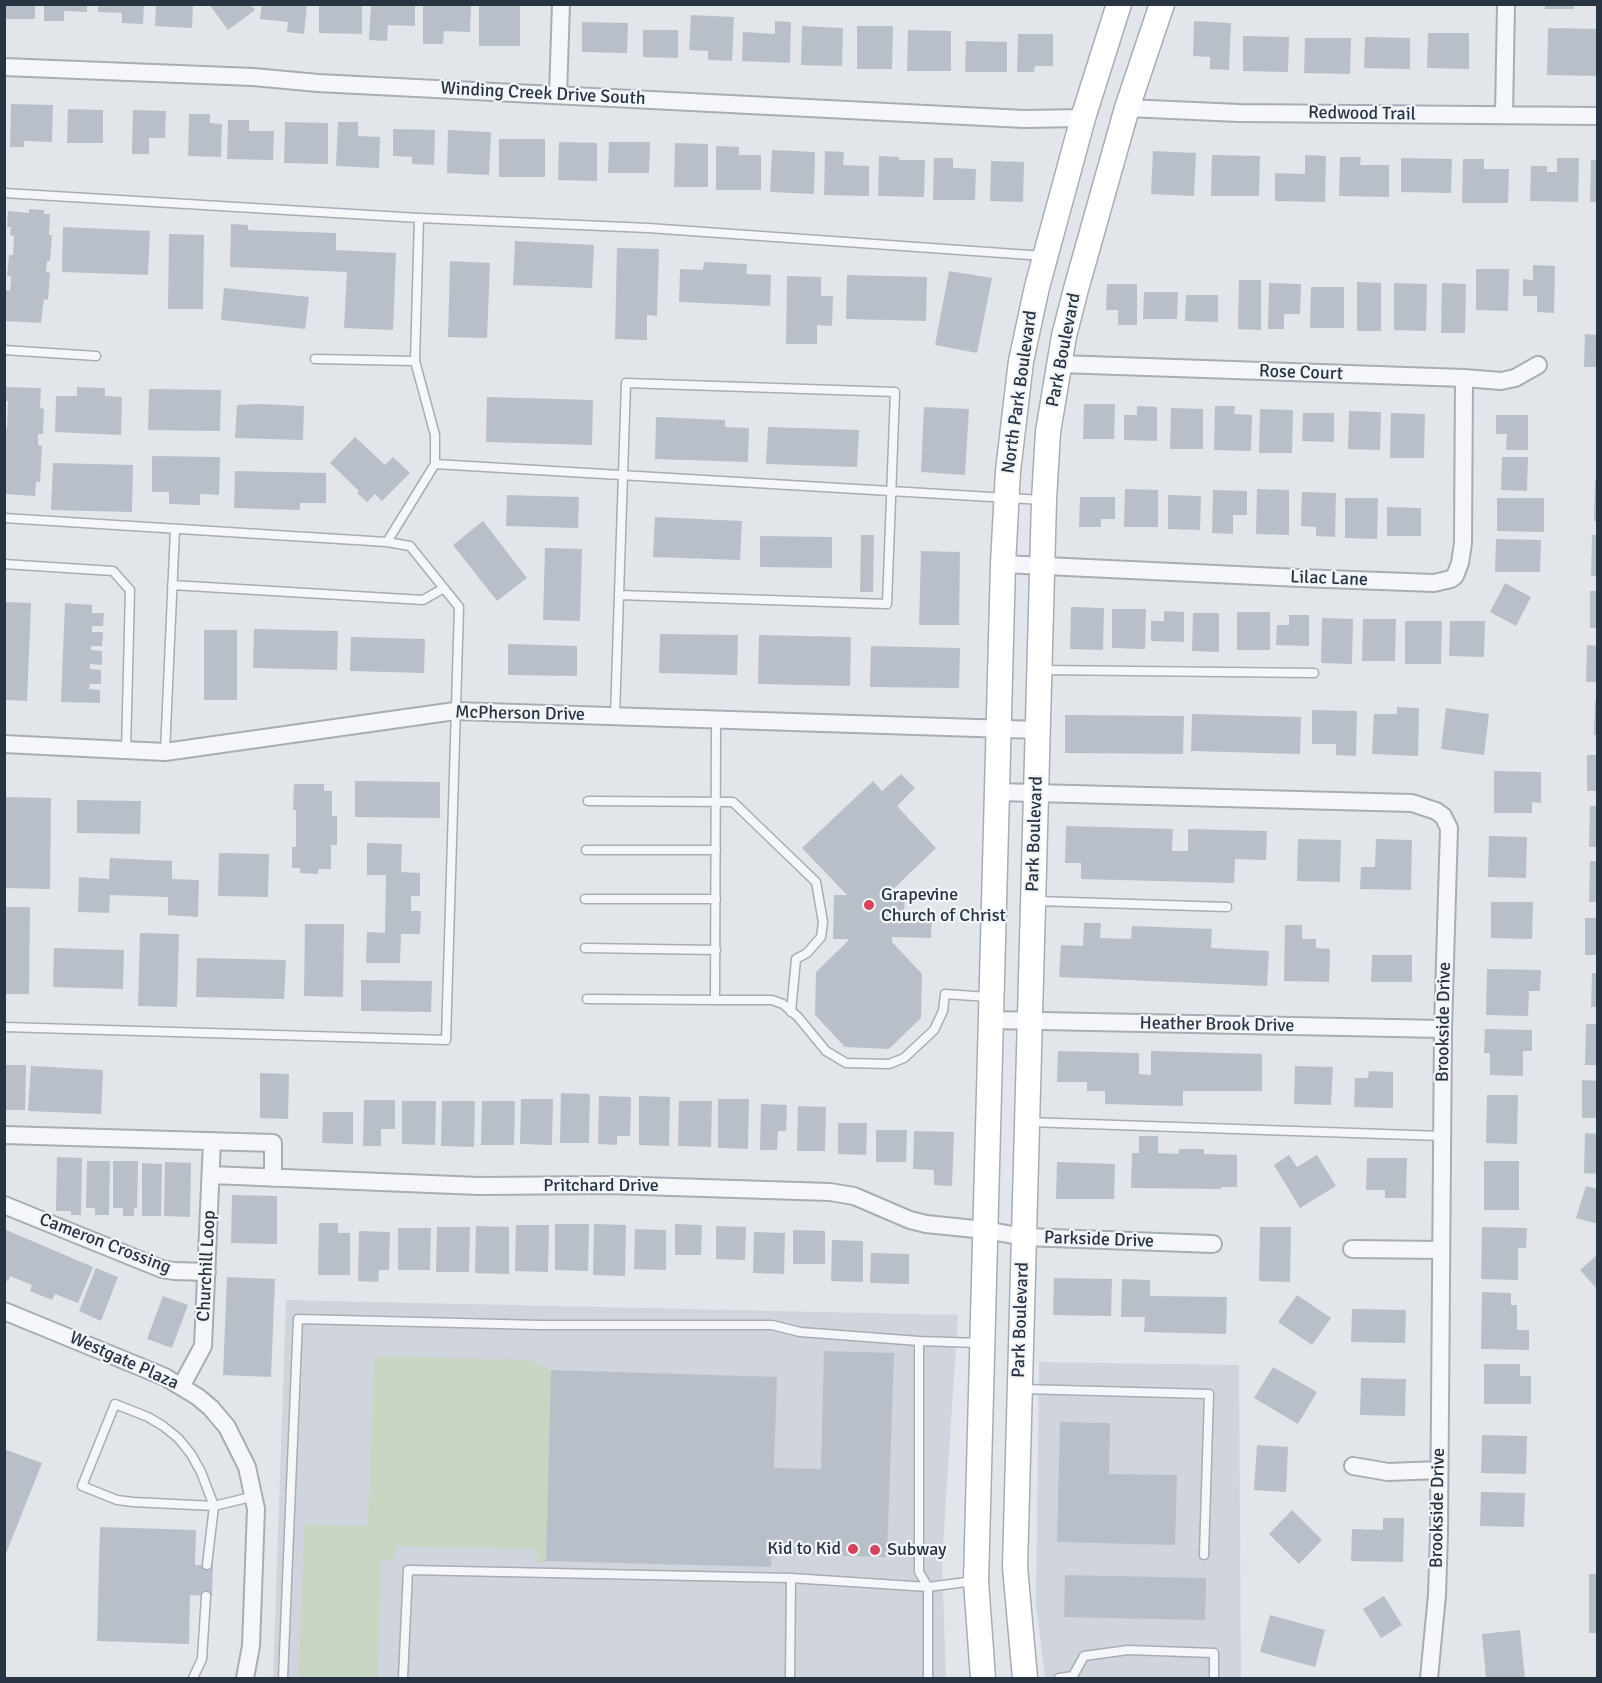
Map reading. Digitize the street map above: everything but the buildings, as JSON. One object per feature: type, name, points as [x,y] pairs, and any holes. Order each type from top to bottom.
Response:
[{"type":"main road","name":"North Park Boulevard","points":[[997,792],[1006,498],[1021,361],[1045,256],[1083,118],[1119,4]]},
{"type":"main road","name":"Park Boulevard","points":[[1025,1678],[1016,1577],[1019,1389],[1044,500],[1048,432],[1064,336],[1076,289],[1128,108],[1162,4]]},
{"type":"main road","points":[[1083,118],[1128,108]]},
{"type":"main road","points":[[983,1678],[976,1581],[997,792]]},
{"type":"main road","points":[[976,1581],[1016,1577]]},
{"type":"street","points":[[558,95],[561,4]]},
{"type":"street","points":[[1504,116],[1506,4]]},
{"type":"street","name":"Winding Creek Drive South","points":[[4,67],[253,77],[318,83],[1024,119],[1083,118]]},
{"type":"street","name":"Redwood Trail","points":[[1128,108],[1239,113],[1598,116]]},
{"type":"street","name":"Rose Court","points":[[1060,364],[1501,381],[1515,378],[1538,365]]},
{"type":"street","name":"Lilac Lane","points":[[1003,564],[1400,582],[1434,583],[1451,579],[1455,576],[1460,563],[1463,543],[1464,378]]},
{"type":"street","name":"McPherson Drive","points":[[4,744],[165,752],[455,711],[1038,730]]},
{"type":"street","name":"Brookside Drive","points":[[997,792],[1412,803],[1436,811],[1443,816],[1449,828],[1443,1029],[1437,1595],[1429,1678]]},
{"type":"street","name":"Heather Brook Drive","points":[[991,1009],[1030,1021],[1443,1029]]},
{"type":"street","points":[[4,1135],[273,1143],[273,1178]]},
{"type":"street","name":"Churchill Loop","points":[[182,1385],[203,1346],[212,1142]]},
{"type":"street","name":"Pritchard Drive","points":[[211,1175],[479,1186],[621,1186],[830,1192],[854,1196],[910,1220],[926,1224],[985,1230]]},
{"type":"street","name":"Cameron Crossing","points":[[4,1205],[162,1269],[207,1272]]},
{"type":"street","name":"Parkside Drive","points":[[985,1230],[1024,1237],[1213,1244]]},
{"type":"street","points":[[1352,1249],[1440,1250]]},
{"type":"street","name":"Westgate Plaza","points":[[4,1311],[141,1366],[182,1385],[211,1408],[227,1427],[248,1467],[256,1509],[253,1623],[250,1660],[245,1678]]},
{"type":"street","points":[[1353,1466],[1388,1472],[1438,1470]]},
{"type":"lane","points":[[4,193],[419,218],[648,228],[1045,256]]},
{"type":"lane","points":[[387,543],[435,464],[435,435],[415,361],[419,218]]},
{"type":"lane","points":[[4,350],[96,356]]},
{"type":"lane","points":[[315,359],[415,361]]},
{"type":"lane","points":[[615,716],[626,383],[895,392],[887,604],[619,595]]},
{"type":"lane","points":[[435,464],[1044,500]]},
{"type":"lane","points":[[4,518],[410,546],[459,608],[446,1040],[4,1027]]},
{"type":"lane","points":[[165,752],[175,529]]},
{"type":"lane","points":[[4,564],[113,571],[130,590],[126,751]]},
{"type":"lane","points":[[172,585],[423,600],[444,588]]},
{"type":"lane","points":[[1039,669],[1314,673]]},
{"type":"lane","points":[[715,1000],[716,720]]},
{"type":"lane","points":[[588,801],[733,802],[816,882],[823,922],[821,937],[807,953],[796,958],[791,1012]]},
{"type":"lane","points":[[586,850],[716,850]]},
{"type":"lane","points":[[585,899],[716,899]]},
{"type":"lane","points":[[1033,901],[1227,907]]},
{"type":"lane","points":[[585,948],[716,950]]},
{"type":"lane","points":[[587,999],[772,1000],[783,1004],[826,1052],[846,1063],[889,1064],[904,1058],[934,1030],[943,1011],[945,994],[991,1009]]},
{"type":"lane","points":[[1027,1122],[1442,1136]]},
{"type":"lane","points":[[282,1678],[298,1319],[540,1325],[772,1325],[800,1332],[981,1343]]},
{"type":"lane","points":[[919,1341],[919,1572],[928,1587],[928,1678]]},
{"type":"lane","points":[[1019,1389],[1209,1394],[1204,1555]]},
{"type":"lane","points":[[207,1565],[214,1506],[201,1472],[191,1454],[178,1438],[148,1417],[115,1404],[82,1486],[117,1500],[133,1502],[214,1506],[255,1496]]},
{"type":"lane","points":[[403,1678],[408,1570],[791,1578],[928,1587],[976,1581]]},
{"type":"lane","points":[[790,1678],[791,1578]]},
{"type":"lane","points":[[193,1678],[202,1659],[206,1596]]},
{"type":"lane","points":[[1059,1678],[1074,1677],[1084,1656],[1128,1650],[1215,1653],[1214,1678]]},
{"type":"shaded area","points":[[286,1300],[958,1315],[942,1561],[946,1678],[273,1678]]},
{"type":"shaded area","points":[[1039,1362],[1239,1365],[1241,1678],[1045,1678],[1036,1605]]},
{"type":"green space","points":[[374,1356],[529,1360],[551,1370],[546,1563],[538,1562],[536,1549],[397,1546],[392,1560],[381,1560],[378,1678],[298,1678],[305,1525],[368,1526]]},
{"type":"place","name":"Grapevine Church of Christ","points":[[869,905]]},
{"type":"place","name":"Kid to Kid","points":[[853,1549]]},
{"type":"place","name":"Subway","points":[[875,1550]]}]
